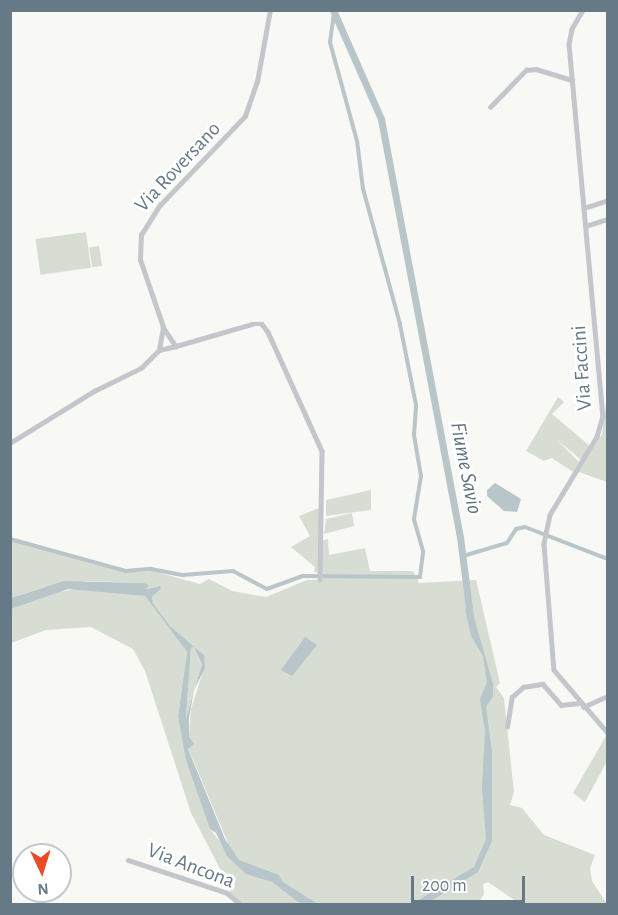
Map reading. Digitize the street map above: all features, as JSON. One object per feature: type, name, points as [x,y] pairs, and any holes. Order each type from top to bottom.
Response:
[{"type":"street","name":"Via Roversano","points":[[159,350],[163,327],[140,260],[141,236],[160,205],[245,116],[257,82],[270,10]]},
{"type":"street","name":"Via Faccini","points":[[584,10],[570,35],[572,80],[605,392],[602,427],[554,506],[544,530],[544,540],[554,670],[581,705],[608,733]]},
{"type":"street","points":[[490,107],[526,70],[536,69],[572,80]]},
{"type":"street","points":[[584,208],[608,200]]},
{"type":"street","points":[[586,226],[608,219]]},
{"type":"street","points":[[10,443],[94,390],[141,368],[159,350],[252,324],[262,324],[268,332],[322,451],[320,576]]},
{"type":"street","points":[[163,327],[176,346]]},
{"type":"street","points":[[507,727],[512,698],[523,687],[543,684],[561,705],[581,705],[608,696]]},
{"type":"street","name":"Via Ancona","points":[[128,860],[227,893],[240,904]]},
{"type":"shaded area","points":[[86,232],[91,268],[41,275],[35,239]]},
{"type":"shaded area","points":[[99,246],[102,266],[92,267],[89,248]]},
{"type":"shaded area","points":[[607,396],[607,482],[579,472],[602,434]]},
{"type":"shaded area","points":[[558,397],[564,402],[552,414],[590,446],[581,460],[555,438],[579,462],[573,472],[552,458],[544,461],[526,451]]},
{"type":"shaded area","points":[[495,483],[521,499],[517,512],[504,511],[487,496],[487,490]]},
{"type":"shaded area","points":[[371,490],[371,510],[326,516],[326,500]]},
{"type":"shaded area","points":[[319,508],[321,541],[328,539],[329,555],[365,548],[370,571],[413,571],[419,583],[476,580],[500,683],[496,687],[504,698],[514,792],[510,805],[522,808],[544,835],[595,855],[590,868],[592,881],[607,904],[520,904],[488,882],[483,884],[484,894],[478,904],[238,904],[230,896],[229,886],[191,813],[145,671],[133,649],[91,627],[46,630],[11,643],[11,609],[47,594],[80,588],[145,596],[187,652],[178,717],[182,738],[210,829],[221,843],[228,843],[188,748],[191,709],[204,668],[204,655],[170,626],[153,603],[152,596],[160,586],[144,589],[144,583],[87,581],[44,587],[11,598],[11,540],[31,543],[126,572],[153,571],[200,584],[209,579],[232,591],[266,597],[307,580],[322,580],[323,573],[314,572],[315,567],[291,547],[310,536],[299,516]]},
{"type":"shaded area","points":[[352,513],[354,526],[324,534],[326,519]]},
{"type":"shaded area","points":[[64,581],[144,583],[149,585],[146,589],[160,586],[161,589],[152,596],[153,603],[170,626],[204,655],[205,668],[195,689],[202,664],[194,647],[191,648],[186,718],[194,693],[189,718],[189,737],[194,744],[188,749],[225,839],[239,860],[279,875],[283,882],[318,904],[301,904],[272,882],[246,874],[227,856],[216,833],[210,829],[186,760],[178,717],[187,652],[145,596],[68,589],[11,609],[11,598]]},
{"type":"shaded area","points":[[465,609],[472,610],[493,684],[493,696],[486,707],[492,751],[492,841],[478,872],[426,904],[412,904],[474,867],[486,839],[482,788],[485,731],[480,699],[487,682],[483,656],[471,636]]},
{"type":"shaded area","points":[[305,637],[317,645],[292,676],[281,670]]},
{"type":"shaded area","points":[[194,647],[202,664],[186,718],[191,648]]},
{"type":"shaded area","points":[[606,736],[607,761],[585,802],[573,793]]},
{"type":"waterway","name":"Fiume Savio","points":[[333,10],[381,119],[460,537],[470,616]]},
{"type":"waterway","points":[[10,539],[126,571],[151,569],[183,575],[233,571],[267,589],[303,576],[420,577],[423,551],[414,519],[421,476],[414,435],[416,405],[400,324],[363,189],[357,141],[330,42],[334,12]]},
{"type":"waterway","points":[[463,556],[507,543],[516,529],[525,527],[608,559]]}]
